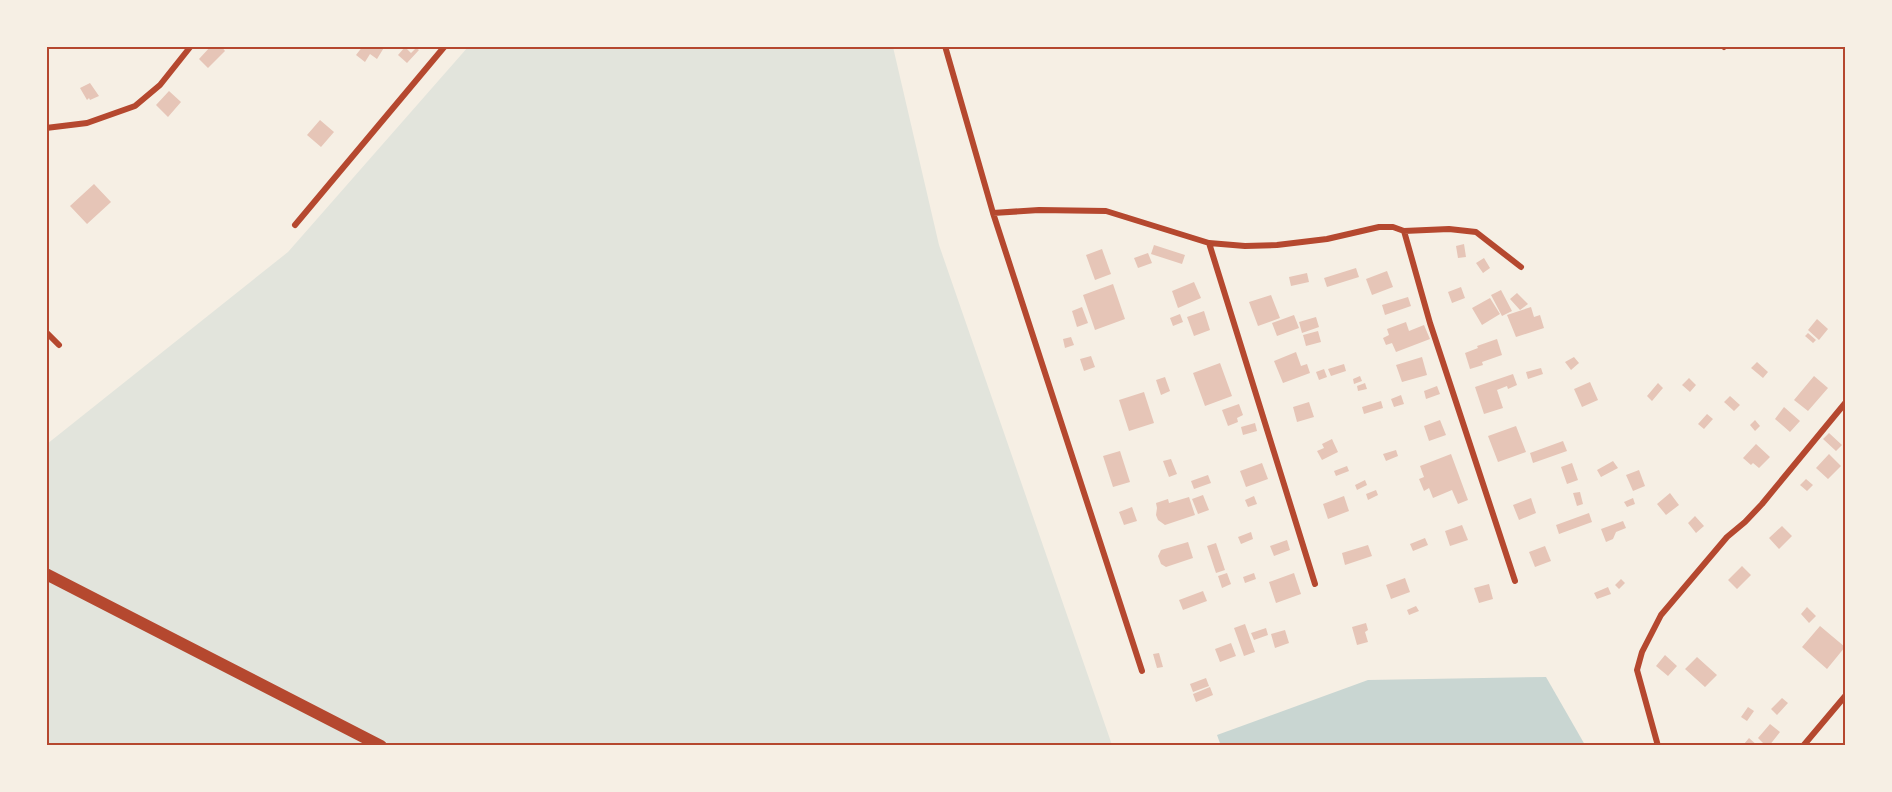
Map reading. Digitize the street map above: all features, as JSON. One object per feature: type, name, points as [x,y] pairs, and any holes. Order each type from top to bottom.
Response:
[{"type":"highway","points":[[46,574],[381,746]]},
{"type":"street","points":[[46,128],[87,123],[135,106],[160,85],[191,46]]},
{"type":"street","points":[[295,225],[445,46]]},
{"type":"street","points":[[945,46],[993,213],[1142,671]]},
{"type":"street","points":[[993,213],[1039,210],[1106,211],[1209,243],[1245,246],[1327,239],[1379,227],[1393,227],[1404,231],[1476,232],[1521,267]]},
{"type":"street","points":[[1404,231],[1430,323],[1515,581]]},
{"type":"street","points":[[1209,243],[1315,584]]},
{"type":"street","points":[[46,332],[59,345]]},
{"type":"street","points":[[1658,746],[1636,670],[1642,652],[1661,615],[1727,537],[1762,504],[1845,402]]},
{"type":"street","points":[[1803,746],[1845,695]]},
{"type":"shaded area","points":[[468,47],[893,47],[939,245],[1112,745],[47,746],[47,444],[288,252]]},
{"type":"shaded area","points":[[1546,677],[1585,745],[1221,746],[1217,735],[1368,680]]},
{"type":"building","points":[[211,46],[221,46],[225,51],[208,68],[199,59]]},
{"type":"building","points":[[363,46],[385,46],[377,59],[370,54],[365,62],[356,55]]},
{"type":"building","points":[[405,47],[411,53],[416,48],[419,50],[407,63],[398,55]]},
{"type":"building","points":[[90,83],[99,96],[87,100],[80,88]]},
{"type":"building","points":[[169,91],[181,102],[168,117],[156,105]]},
{"type":"building","points":[[320,120],[334,132],[321,147],[307,135]]},
{"type":"building","points":[[94,184],[111,202],[87,224],[70,206]]},
{"type":"building","points":[[1464,244],[1466,257],[1458,258],[1456,246]]},
{"type":"building","points":[[1154,245],[1185,255],[1182,264],[1151,254]]},
{"type":"building","points":[[1102,249],[1111,274],[1095,280],[1086,255]]},
{"type":"building","points":[[1148,253],[1152,263],[1138,268],[1134,258]]},
{"type":"building","points":[[1484,258],[1490,268],[1483,273],[1476,263]]},
{"type":"building","points":[[1356,268],[1359,277],[1327,287],[1324,278]]},
{"type":"building","points":[[1387,271],[1393,287],[1372,295],[1366,279]]},
{"type":"building","points":[[1307,273],[1309,282],[1291,286],[1289,277]]},
{"type":"building","points":[[1194,282],[1201,298],[1178,308],[1172,291]]},
{"type":"building","points":[[1113,284],[1125,319],[1095,330],[1083,295]]},
{"type":"building","points":[[1461,287],[1465,298],[1452,303],[1448,292]]},
{"type":"building","points":[[1501,290],[1512,311],[1502,316],[1491,295]]},
{"type":"building","points":[[1517,293],[1528,304],[1520,310],[1510,299]]},
{"type":"building","points":[[1271,295],[1280,318],[1258,326],[1249,302]]},
{"type":"building","points":[[1408,297],[1411,306],[1385,315],[1382,305]]},
{"type":"building","points":[[1490,298],[1500,314],[1482,325],[1472,308]]},
{"type":"building","points":[[1082,307],[1088,323],[1077,327],[1072,311]]},
{"type":"building","points":[[1531,307],[1534,317],[1540,315],[1544,328],[1516,337],[1507,315]]},
{"type":"building","points":[[1204,311],[1210,330],[1194,336],[1187,317]]},
{"type":"building","points":[[1180,314],[1183,322],[1173,326],[1170,318]]},
{"type":"building","points":[[1294,315],[1299,328],[1277,336],[1272,323]]},
{"type":"building","points":[[1316,317],[1319,327],[1302,333],[1299,322]]},
{"type":"building","points":[[1817,319],[1828,329],[1819,340],[1808,330]]},
{"type":"building","points":[[1406,322],[1409,331],[1424,325],[1430,339],[1396,352],[1392,343],[1386,345],[1383,338],[1389,335],[1387,329]]},
{"type":"building","points":[[1318,331],[1321,342],[1306,346],[1303,335]]},
{"type":"building","points":[[1808,333],[1816,340],[1813,343],[1805,336]]},
{"type":"building","points":[[1071,337],[1074,345],[1065,348],[1063,339]]},
{"type":"building","points":[[1497,339],[1502,355],[1470,369],[1465,353]]},
{"type":"building","points":[[1296,352],[1301,366],[1307,364],[1310,373],[1283,383],[1274,361]]},
{"type":"building","points":[[1091,356],[1095,367],[1084,371],[1080,359]]},
{"type":"building","points":[[1422,357],[1427,375],[1402,382],[1396,365]]},
{"type":"building","points":[[1574,357],[1579,363],[1571,370],[1565,362]]},
{"type":"building","points":[[1757,362],[1768,372],[1763,378],[1751,368]]},
{"type":"building","points":[[1220,363],[1232,396],[1205,406],[1193,373]]},
{"type":"building","points":[[1344,364],[1346,371],[1331,376],[1328,369]]},
{"type":"building","points":[[1541,368],[1543,374],[1528,379],[1526,372]]},
{"type":"building","points":[[1324,369],[1327,377],[1319,380],[1316,372]]},
{"type":"building","points":[[1513,374],[1517,385],[1497,390],[1503,408],[1484,414],[1475,387]]},
{"type":"building","points":[[1360,376],[1362,381],[1354,384],[1353,379]]},
{"type":"building","points":[[1814,376],[1828,388],[1808,411],[1794,400]]},
{"type":"building","points":[[1165,377],[1170,391],[1161,395],[1156,380]]},
{"type":"building","points":[[1689,378],[1696,385],[1690,392],[1682,385]]},
{"type":"building","points":[[1590,382],[1598,400],[1582,407],[1574,389]]},
{"type":"building","points":[[1365,383],[1367,389],[1358,391],[1357,386]]},
{"type":"building","points":[[1658,383],[1663,388],[1652,401],[1647,396]]},
{"type":"building","points":[[1437,386],[1440,394],[1426,399],[1424,391]]},
{"type":"building","points":[[1144,392],[1154,423],[1129,431],[1119,400]]},
{"type":"building","points":[[1401,395],[1404,404],[1394,407],[1391,399]]},
{"type":"building","points":[[1730,396],[1740,405],[1734,411],[1724,402]]},
{"type":"building","points":[[1381,401],[1383,408],[1364,414],[1362,407]]},
{"type":"building","points":[[1309,402],[1314,417],[1297,422],[1293,407]]},
{"type":"building","points":[[1239,404],[1243,415],[1237,418],[1238,422],[1228,426],[1222,410]]},
{"type":"building","points":[[1784,407],[1800,421],[1790,432],[1775,419]]},
{"type":"building","points":[[1707,414],[1713,419],[1704,429],[1698,424]]},
{"type":"building","points":[[1440,420],[1446,435],[1429,441],[1424,426]]},
{"type":"building","points":[[1755,420],[1760,426],[1755,431],[1750,425]]},
{"type":"building","points":[[1255,423],[1257,431],[1243,435],[1241,427]]},
{"type":"building","points":[[1516,426],[1526,452],[1498,462],[1488,436]]},
{"type":"building","points":[[1829,433],[1842,445],[1836,451],[1823,439]]},
{"type":"building","points":[[1332,439],[1338,452],[1322,460],[1317,451],[1324,448],[1322,444]]},
{"type":"building","points":[[1563,441],[1567,451],[1533,463],[1530,453]]},
{"type":"building","points":[[1756,444],[1770,457],[1759,468],[1743,458]]},
{"type":"building","points":[[1396,450],[1398,456],[1386,461],[1383,454]]},
{"type":"building","points":[[1120,451],[1130,482],[1113,487],[1103,456]]},
{"type":"building","points":[[1451,454],[1468,500],[1458,504],[1452,490],[1433,498],[1429,488],[1424,491],[1419,479],[1424,477],[1420,466]]},
{"type":"building","points":[[1829,454],[1841,466],[1828,479],[1816,468]]},
{"type":"building","points":[[1171,459],[1177,474],[1169,477],[1163,461]]},
{"type":"building","points":[[1613,461],[1618,468],[1601,477],[1597,470]]},
{"type":"building","points":[[1262,463],[1268,479],[1246,487],[1240,471]]},
{"type":"building","points":[[1572,463],[1578,480],[1567,484],[1561,467]]},
{"type":"building","points":[[1347,466],[1349,471],[1336,476],[1334,471]]},
{"type":"building","points":[[1639,470],[1645,486],[1633,491],[1626,475]]},
{"type":"building","points":[[1208,475],[1211,483],[1194,489],[1191,481]]},
{"type":"building","points":[[1806,479],[1813,485],[1807,491],[1800,485]]},
{"type":"building","points":[[1365,480],[1367,485],[1357,490],[1355,485]]},
{"type":"building","points":[[1376,490],[1378,495],[1368,500],[1366,494]]},
{"type":"building","points":[[1580,492],[1583,504],[1577,506],[1573,493]]},
{"type":"building","points":[[1670,493],[1679,505],[1666,515],[1657,504]]},
{"type":"building","points":[[1203,495],[1209,510],[1198,514],[1192,499]]},
{"type":"building","points":[[1254,496],[1257,504],[1248,507],[1245,500]]},
{"type":"building","points":[[1344,496],[1349,511],[1328,519],[1323,504]]},
{"type":"building","points":[[1189,497],[1195,515],[1165,525],[1158,520],[1156,503],[1168,499],[1169,503]]},
{"type":"building","points":[[1531,498],[1536,513],[1519,520],[1513,505]]},
{"type":"building","points":[[1633,498],[1635,504],[1627,507],[1624,502]]},
{"type":"building","points":[[1132,507],[1137,521],[1124,525],[1119,512]]},
{"type":"building","points":[[1589,513],[1592,522],[1559,534],[1556,525]]},
{"type":"building","points":[[1695,516],[1704,526],[1696,533],[1688,523]]},
{"type":"building","points":[[1623,521],[1626,528],[1616,532],[1613,539],[1606,542],[1601,529]]},
{"type":"building","points":[[1462,525],[1468,540],[1450,546],[1445,531]]},
{"type":"building","points":[[1782,526],[1792,536],[1779,549],[1769,538]]},
{"type":"building","points":[[1251,532],[1253,539],[1241,544],[1238,537]]},
{"type":"building","points":[[1425,538],[1428,545],[1413,551],[1410,544]]},
{"type":"building","points":[[1287,540],[1290,550],[1274,556],[1270,546]]},
{"type":"building","points":[[1188,542],[1193,558],[1166,567],[1161,564],[1158,556],[1161,550]]},
{"type":"building","points":[[1216,543],[1225,570],[1216,573],[1207,546]]},
{"type":"building","points":[[1368,545],[1372,556],[1345,565],[1342,553]]},
{"type":"building","points":[[1545,546],[1551,561],[1535,567],[1529,552]]},
{"type":"building","points":[[1742,566],[1751,575],[1737,589],[1728,580]]},
{"type":"building","points":[[1227,573],[1231,584],[1222,588],[1218,576]]},
{"type":"building","points":[[1254,573],[1256,579],[1245,583],[1243,577]]},
{"type":"building","points":[[1294,573],[1301,594],[1276,603],[1269,582]]},
{"type":"building","points":[[1405,578],[1410,592],[1391,599],[1386,585]]},
{"type":"building","points":[[1621,579],[1625,583],[1619,589],[1615,585]]},
{"type":"building","points":[[1489,584],[1493,599],[1479,603],[1474,588]]},
{"type":"building","points":[[1608,587],[1611,594],[1597,599],[1594,593]]},
{"type":"building","points":[[1203,591],[1207,601],[1183,610],[1179,600]]},
{"type":"building","points":[[1416,606],[1419,611],[1409,615],[1407,610]]},
{"type":"building","points":[[1807,607],[1816,616],[1809,623],[1801,614]]},
{"type":"building","points":[[1366,623],[1368,630],[1365,632],[1368,642],[1357,645],[1352,627]]},
{"type":"building","points":[[1245,624],[1255,652],[1244,656],[1234,628]]},
{"type":"building","points":[[1820,626],[1845,647],[1827,669],[1802,647]]},
{"type":"building","points":[[1266,628],[1268,635],[1254,640],[1251,633]]},
{"type":"building","points":[[1285,630],[1289,643],[1275,648],[1271,634]]},
{"type":"building","points":[[1231,643],[1236,656],[1220,662],[1215,649]]},
{"type":"building","points":[[1159,653],[1163,667],[1157,668],[1153,654]]},
{"type":"building","points":[[1665,655],[1677,666],[1668,676],[1656,666]]},
{"type":"building","points":[[1697,657],[1717,675],[1705,687],[1685,669]]},
{"type":"building","points":[[1206,678],[1209,686],[1193,692],[1190,684]]},
{"type":"building","points":[[1210,687],[1213,695],[1196,702],[1193,694]]},
{"type":"building","points":[[1782,698],[1788,703],[1777,715],[1771,709]]},
{"type":"building","points":[[1748,707],[1754,711],[1747,721],[1741,717]]},
{"type":"building","points":[[1770,724],[1780,732],[1769,746],[1766,746],[1758,738]]},
{"type":"building","points":[[1749,738],[1758,746],[1744,744]]}]
